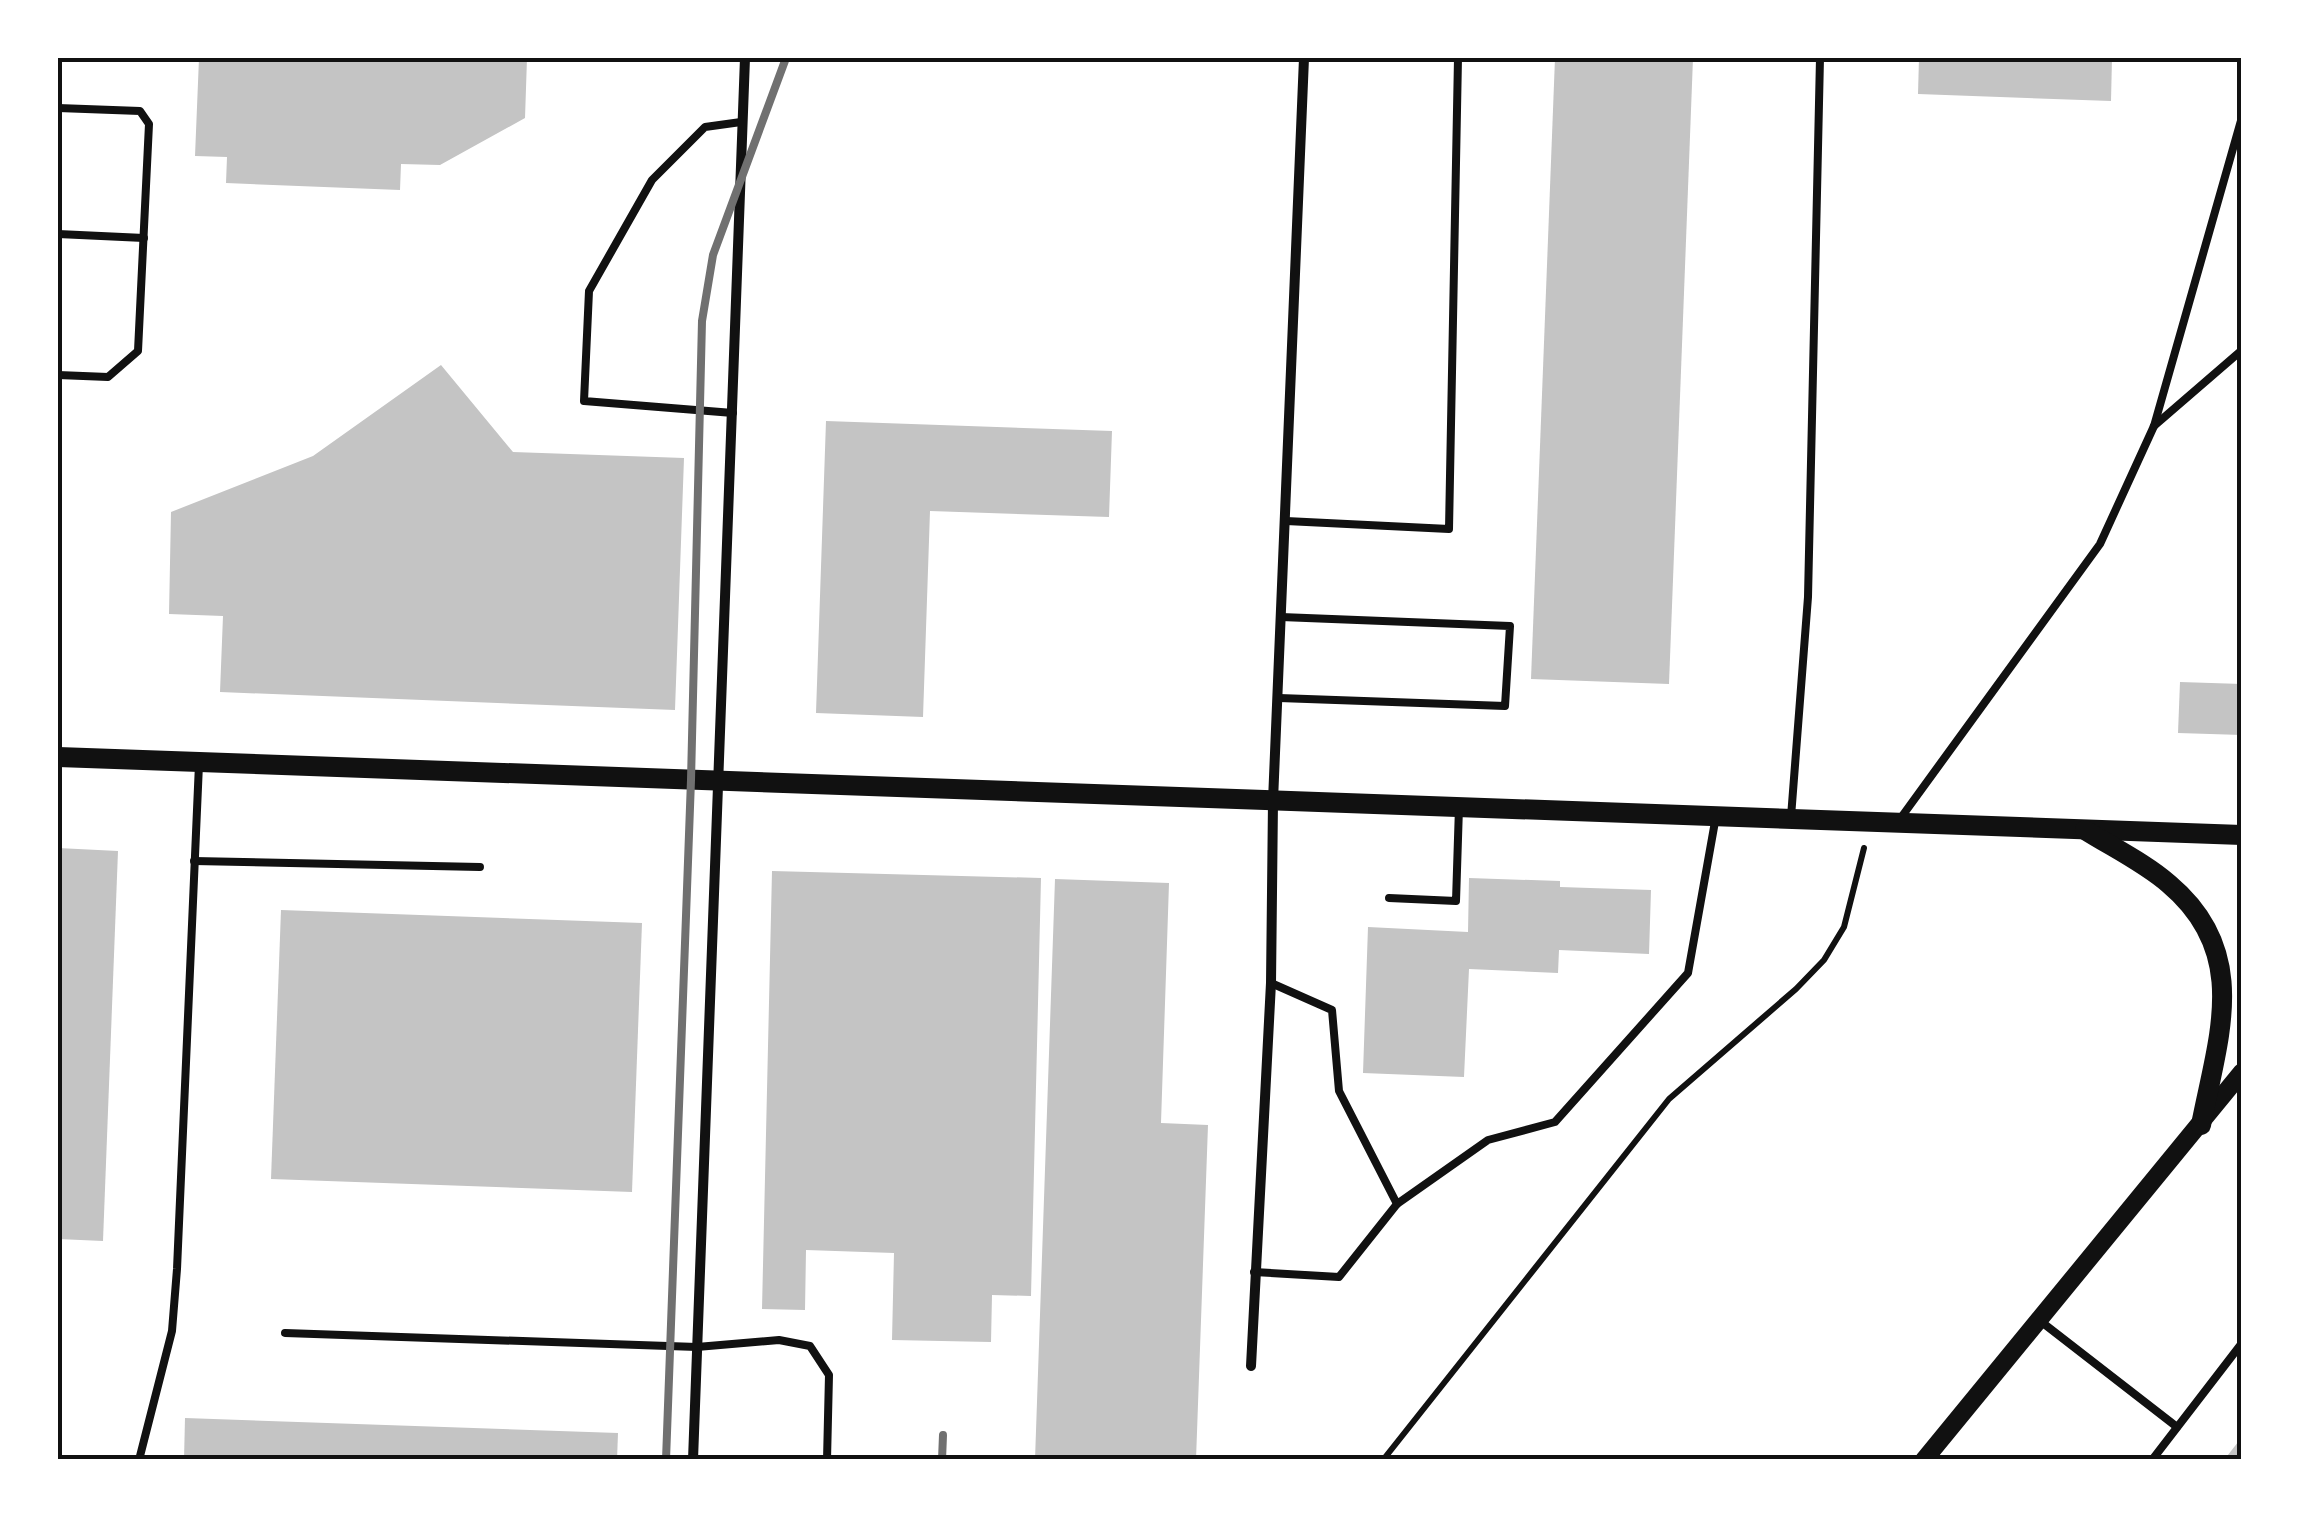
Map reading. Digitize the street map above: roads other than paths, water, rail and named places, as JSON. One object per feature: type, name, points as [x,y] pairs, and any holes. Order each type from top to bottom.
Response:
[{"type":"main road","points":[[58,757],[2242,835]]},
{"type":"main road","points":[[2084,829],[2169,883],[2195,911],[2213,941],[2225,1003],[2201,1126]]},
{"type":"street","points":[[693,1460],[745,58]]},
{"type":"street","points":[[1251,1366],[1270,983],[1273,801],[1304,58]]},
{"type":"street","points":[[1924,1460],[2242,1072]]},
{"type":"lane","points":[[1286,521],[1449,530],[1458,58]]},
{"type":"lane","points":[[1791,819],[1808,598],[1820,58]]},
{"type":"lane","points":[[58,108],[140,111],[148,124],[138,351],[108,377],[58,374]]},
{"type":"lane","points":[[1897,823],[2100,544],[2154,426],[2242,117]]},
{"type":"lane","points":[[733,412],[584,402],[590,292],[652,180],[705,127],[742,122]]},
{"type":"lane","points":[[58,234],[144,238]]},
{"type":"lane","points":[[2154,426],[2242,350]]},
{"type":"lane","points":[[1279,698],[1504,706],[1510,626],[1281,618]]},
{"type":"lane","points":[[138,1460],[173,1315],[199,762]]},
{"type":"lane","points":[[1389,898],[1456,901],[1459,808]]},
{"type":"lane","points":[[1254,1272],[1339,1277],[1398,1204],[1488,1140],[1555,1122],[1688,973],[1716,816]]},
{"type":"lane","points":[[194,861],[480,867]]},
{"type":"lane","points":[[1270,983],[1332,1010],[1339,1092],[1398,1204]]},
{"type":"lane","points":[[2040,1320],[2177,1427]]},
{"type":"lane","points":[[285,1333],[697,1347],[780,1340],[810,1346],[828,1375],[826,1460]]},
{"type":"lane","points":[[2152,1460],[2242,1343]]},
{"type":"railway","points":[[666,1460],[691,780],[702,321],[713,255],[786,58]]},
{"type":"railway","points":[[942,1460],[943,1435]]}]
